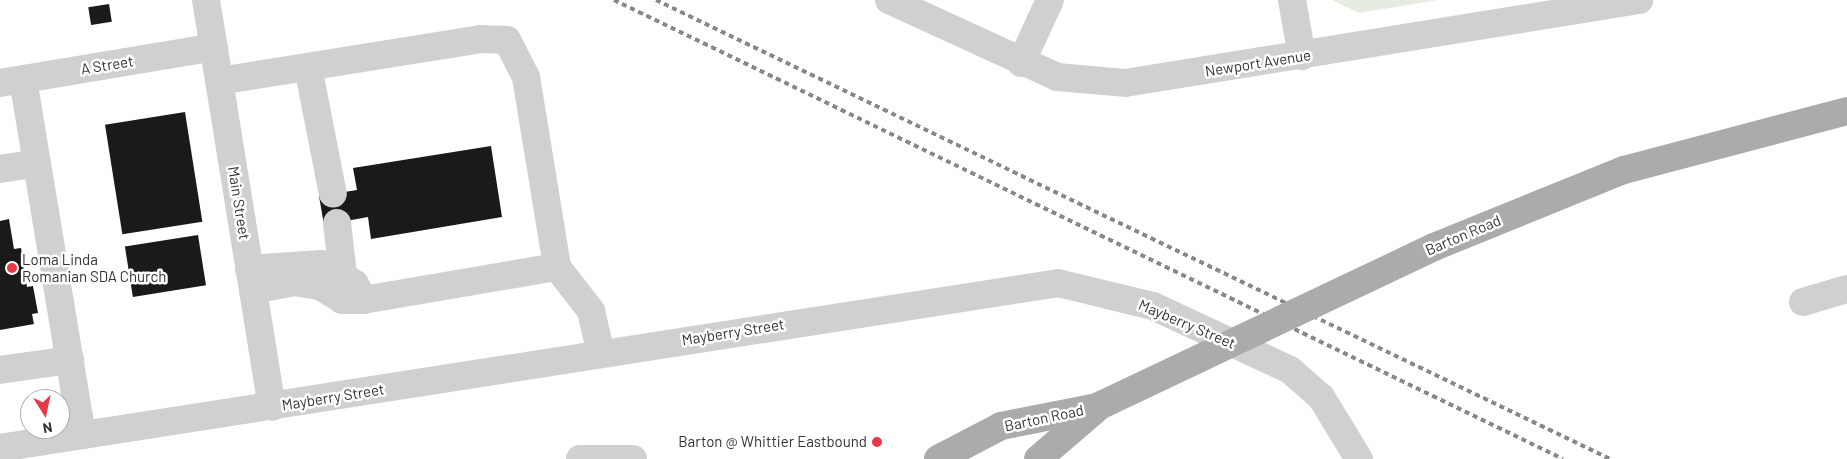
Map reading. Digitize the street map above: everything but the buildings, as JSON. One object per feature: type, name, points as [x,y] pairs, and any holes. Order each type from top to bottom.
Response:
[{"type":"main road","name":"Barton Road","points":[[938,459],[1001,426],[1098,407],[1434,247],[1624,170],[1847,111]]},
{"type":"main road","name":"Barton Road","points":[[1038,459],[1098,407]]},
{"type":"street","name":"Main Street","points":[[206,0],[272,407]]},
{"type":"street","name":"Newport Avenue","points":[[890,0],[1021,64],[1057,77],[1125,83],[1302,56],[1639,0]]},
{"type":"street","points":[[1021,64],[1050,0]]},
{"type":"street","points":[[1292,0],[1302,56]]},
{"type":"street","points":[[219,82],[481,39],[507,40],[526,77],[557,267],[591,311],[601,354]]},
{"type":"street","name":"A Street","points":[[11,81],[214,48]]},
{"type":"street","points":[[308,67],[333,194]]},
{"type":"street","points":[[11,81],[37,163],[82,436]]},
{"type":"street","points":[[0,169],[37,163]]},
{"type":"street","points":[[337,223],[343,274]]},
{"type":"street","points":[[251,280],[320,264],[343,274],[355,284],[362,300]]},
{"type":"street","points":[[251,280],[294,282],[320,286],[342,300],[362,300],[557,267]]},
{"type":"street","name":"Mayberry Street","points":[[0,448],[48,450],[82,436],[1058,283],[1153,306],[1290,370],[1321,397],[1359,459]]},
{"type":"street","points":[[1803,302],[1847,288]]},
{"type":"street","points":[[0,370],[70,360]]},
{"type":"street","points":[[580,459],[633,459]]},
{"type":"shaded area","points":[[1332,0],[1438,0],[1359,13]]},
{"type":"railway","points":[[614,0],[1563,459]]},
{"type":"railway","points":[[656,0],[1610,459]]},
{"type":"place","name":"Loma Linda Romanian SDA Church","points":[[12,268]]},
{"type":"place","name":"Barton @ Whittier Eastbound","points":[[877,442]]}]
